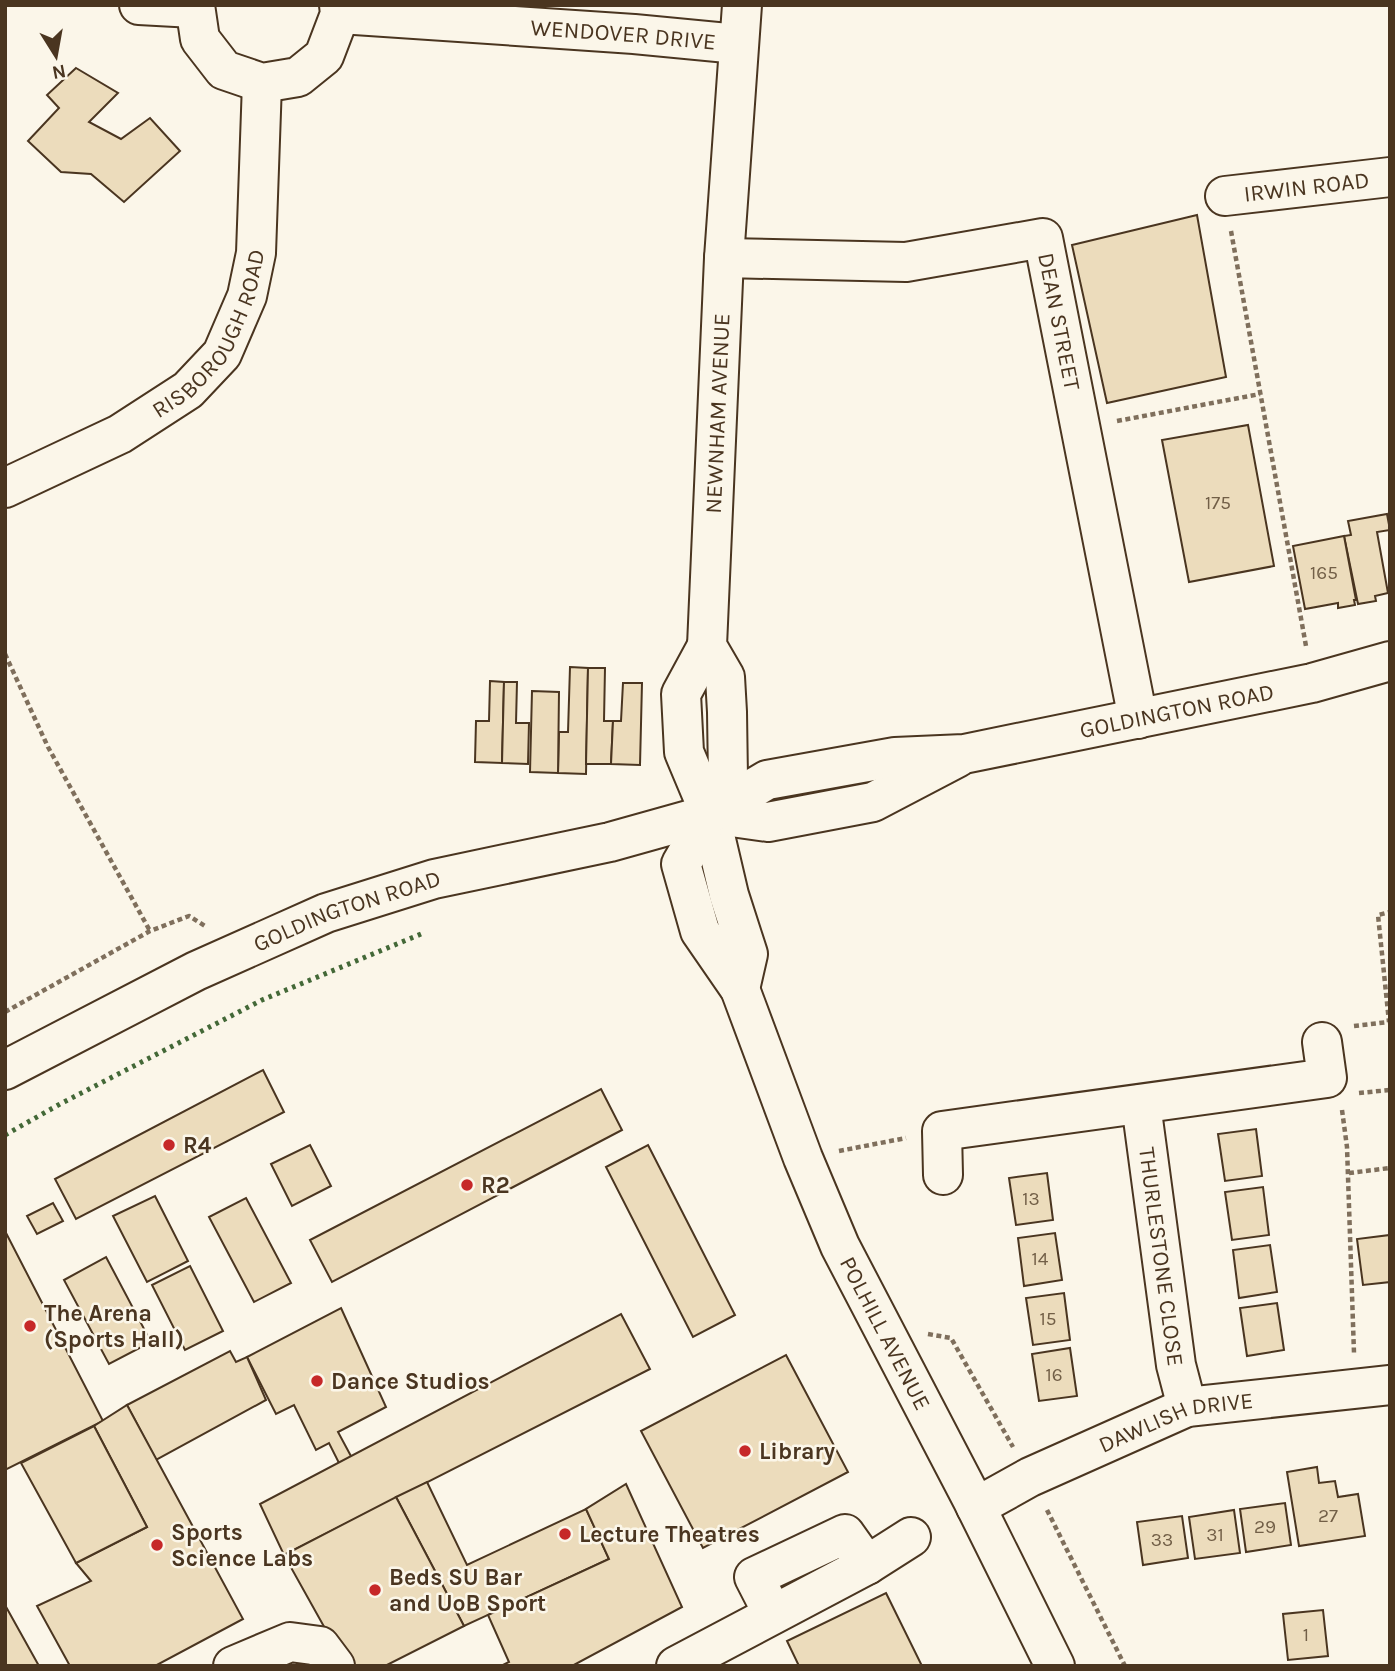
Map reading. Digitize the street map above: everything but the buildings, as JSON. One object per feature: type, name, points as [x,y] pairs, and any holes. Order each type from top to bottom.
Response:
[{"type":"street","points":[[139,5],[194,7],[200,39],[224,70],[262,83],[298,77],[324,56],[340,10]]},
{"type":"street","name":"NEWNHAM AVENUE","points":[[710,814],[728,778],[725,677],[707,646],[724,258],[742,5]]},
{"type":"street","name":"WENDOVER DRIVE","points":[[340,10],[738,44]]},
{"type":"street","name":"RISBOROUGH ROAD","points":[[5,488],[120,434],[188,390],[222,354],[247,296],[256,253],[262,83]]},
{"type":"street","name":"IRWIN ROAD","points":[[1225,196],[1390,177]]},
{"type":"street","name":"DEAN STREET","points":[[724,258],[906,262],[1043,238],[1138,719]]},
{"type":"street","name":"GOLDINGTON ROAD","points":[[5,1070],[196,971],[326,913],[434,879],[610,842],[710,814],[767,780],[895,757],[964,754],[1312,682],[1390,662]]},
{"type":"street","name":"POLHILL AVENUE","points":[[710,814],[681,864],[700,931],[740,989],[839,1246],[976,1507],[1055,1666]]},
{"type":"street","points":[[943,1175],[942,1131],[1141,1104],[1330,1072]]},
{"type":"street","name":"THURLESTONE CLOSE","points":[[1141,1104],[1176,1365],[1187,1407]]},
{"type":"street","name":"DAWLISH DRIVE","points":[[976,1507],[1030,1477],[1187,1407],[1372,1387]]},
{"type":"street","points":[[676,1666],[867,1565],[911,1536]]},
{"type":"street","points":[[233,1666],[290,1642],[320,1646],[334,1666]]},
{"type":"path","points":[[1225,196],[1312,682]]},
{"type":"path","points":[[1080,428],[1260,394]]},
{"type":"path","points":[[5,654],[48,747],[150,932],[5,1012]]},
{"type":"path","points":[[1390,912],[1378,915],[1390,1029]]},
{"type":"path","points":[[1372,1387],[1348,1147],[1330,1072],[1353,1026],[1389,1022]]},
{"type":"path","points":[[1330,1072],[1390,1090]]},
{"type":"path","points":[[803,1158],[942,1131]]},
{"type":"path","points":[[1349,1173],[1390,1168]]},
{"type":"hedge","points":[[5,1135],[262,1000],[421,934]]},
{"type":"place","name":"R4","points":[[169,1145]]},
{"type":"place","name":"R2","points":[[467,1185]]},
{"type":"place","name":"The Arena (Sports Hall)","points":[[30,1326]]},
{"type":"place","name":"Dance Studios","points":[[317,1381]]},
{"type":"place","name":"Library","points":[[745,1451]]},
{"type":"place","name":"Lecture Theatres","points":[[565,1534]]},
{"type":"place","name":"Sports Science Labs","points":[[157,1545]]},
{"type":"place","name":"Beds SU Bar and UoB Sport","points":[[375,1590]]}]
